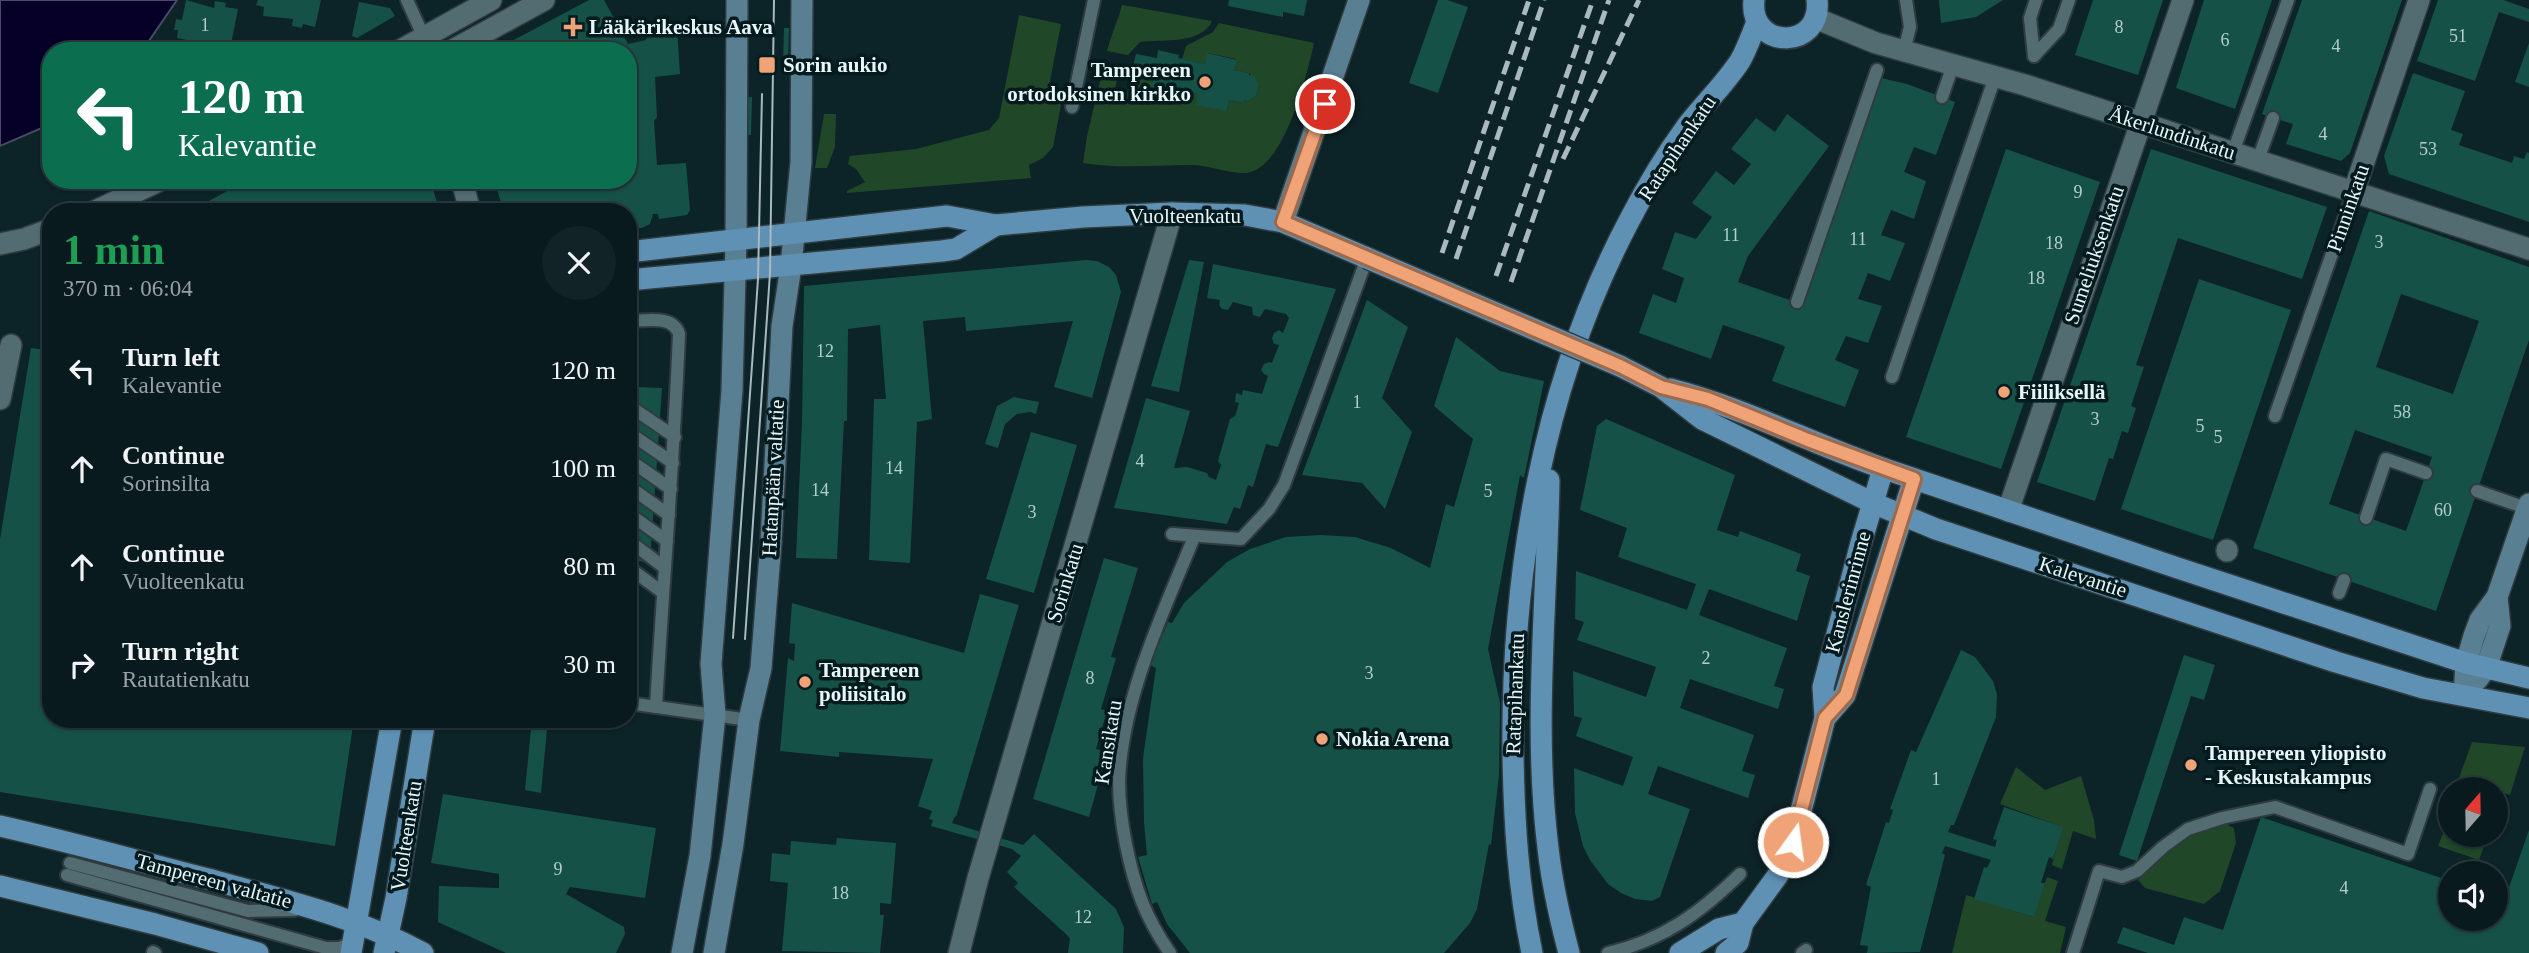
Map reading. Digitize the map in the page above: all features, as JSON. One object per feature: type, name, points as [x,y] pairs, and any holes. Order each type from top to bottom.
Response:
[{"type":"main road","points":[[682,953],[700,856],[715,715],[711,664],[732,390],[737,0]]},
{"type":"main road","name":"Hatanpään valtatie","points":[[714,953],[733,844],[749,720],[761,668],[771,542],[782,326],[801,162],[802,0]]},
{"type":"main road","points":[[1283,222],[1359,0]]},
{"type":"main road","points":[[1754,0],[1758,22],[1763,29],[1779,37]]},
{"type":"main road","name":"Ratapihankatu","points":[[1741,60],[1779,37],[1788,38],[1805,32],[1816,9]]},
{"type":"main road","name":"Ratapihankatu","points":[[1532,953],[1523,914],[1517,859],[1513,680],[1520,592],[1532,511],[1561,386],[1577,337],[1627,224],[1672,148],[1741,60],[1758,22]]},
{"type":"main road","name":"Vuolteenkatu","points":[[637,251],[947,216],[996,225],[1083,217],[1172,213],[1230,214],[1283,222],[1620,366]]},
{"type":"main road","name":"Vuolteenkatu","points":[[637,279],[956,249],[996,225]]},
{"type":"main road","name":"Kalevantie","points":[[1620,366],[1661,387],[1702,419],[1873,503],[1937,529],[2336,662],[2423,688],[2529,708]]},
{"type":"main road","name":"Kalevantie","points":[[1661,387],[1708,399],[1883,469],[2008,511],[2476,666],[2529,678]]},
{"type":"main road","name":"Ratapihankatu","points":[[1549,436],[1543,685],[1544,792],[1550,860],[1569,953]]},
{"type":"main road","name":"Kanslerinrinne","points":[[1726,953],[1738,943],[1743,923],[1778,875],[1788,854],[1825,718],[1823,687],[1883,469]]},
{"type":"main road","name":"Kanslerinrinne","points":[[1825,718],[1846,695],[1914,479]]},
{"type":"main road","points":[[2464,695],[2476,666],[2500,626],[2497,597],[2528,507]]},
{"type":"main road","name":"Vuolteenkatu","points":[[367,939],[391,728]]},
{"type":"main road","name":"Vuolteenkatu","points":[[367,939],[395,906],[424,728]]},
{"type":"main road","name":"Tampereen valtatie","points":[[0,826],[111,852],[316,909],[367,939],[423,953]]},
{"type":"main road","points":[[0,886],[257,953]]},
{"type":"main road","points":[[1680,953],[1719,929],[1743,923]]},
{"type":"street","points":[[430,42],[491,0]]},
{"type":"street","points":[[467,42],[544,0]]},
{"type":"street","name":"Sumeliuksenkatu","points":[[2008,511],[2183,0]]},
{"type":"street","name":"Pinninkatu","points":[[2354,191],[2419,0]]},
{"type":"street","name":"Åkerlundinkatu","points":[[1816,9],[1864,38],[2140,122],[2529,249]]},
{"type":"street","points":[[112,203],[142,189]]},
{"type":"street","name":"Sorinkatu","points":[[959,953],[969,907],[1172,213]]},
{"type":"street","points":[[0,244],[42,239]]},
{"type":"street","points":[[0,399],[11,345]]},
{"type":"lane","points":[[407,0],[426,42]]},
{"type":"lane","points":[[1072,107],[1094,0]]},
{"type":"lane","points":[[1904,51],[1910,27],[1906,0]]},
{"type":"lane","points":[[2036,0],[2030,18],[2034,57],[2060,29],[2069,0]]},
{"type":"lane","points":[[2233,152],[2288,0]]},
{"type":"lane","points":[[1942,97],[1953,65]]},
{"type":"lane","points":[[1797,302],[1877,70]]},
{"type":"lane","points":[[1892,377],[1995,77]]},
{"type":"lane","points":[[2258,160],[2273,118]]},
{"type":"lane","name":"Pinninkatu","points":[[2275,416],[2354,191]]},
{"type":"lane","points":[[1172,534],[1241,539],[1269,509],[1284,485],[1367,258]]},
{"type":"lane","points":[[637,321],[664,321],[678,328],[680,334],[656,707]]},
{"type":"lane","points":[[637,411],[675,437]]},
{"type":"lane","points":[[637,438],[673,463]]},
{"type":"lane","points":[[2366,518],[2386,459],[2426,473]]},
{"type":"lane","points":[[637,464],[671,489]]},
{"type":"lane","points":[[2477,491],[2528,507]]},
{"type":"lane","points":[[637,492],[669,515]]},
{"type":"lane","points":[[637,520],[667,541]]},
{"type":"lane","name":"Kansikatu","points":[[1170,953],[1152,927],[1138,894],[1122,821],[1119,767],[1142,664],[1194,537]]},
{"type":"lane","points":[[637,547],[665,568]]},
{"type":"lane","points":[[637,574],[662,592]]},
{"type":"lane","points":[[2339,593],[2344,579]]},
{"type":"lane","points":[[637,704],[749,720]]},
{"type":"lane","points":[[2073,953],[2099,871],[2122,877],[2137,871],[2188,829],[2222,818],[2275,807],[2408,854],[2430,789]]},
{"type":"lane","points":[[316,909],[248,911],[68,869],[326,948],[340,948],[367,939]]},
{"type":"lane","points":[[1608,953],[1637,946],[1669,931],[1704,906],[1740,874]]},
{"type":"green space","points":[[1122,5],[1212,21],[1207,29],[1190,37],[1140,42],[1128,55],[1107,51]]},
{"type":"green space","points":[[1019,15],[1061,24],[1050,81],[1061,105],[1053,147],[1043,158],[1029,165],[1031,178],[847,193],[865,182],[856,169],[848,164],[850,156],[916,149],[989,130],[999,118]]},
{"type":"green space","points":[[1219,23],[1314,43],[1291,120],[1270,157],[1258,169],[1243,173],[1198,165],[1123,166],[1083,163],[1104,65],[1119,68],[1113,101],[1125,103],[1131,75],[1153,79],[1152,88],[1171,91],[1172,88],[1198,94],[1227,111],[1229,100],[1242,103],[1243,100],[1248,101],[1256,96],[1259,85],[1249,73],[1234,70],[1236,59],[1208,53],[1205,64],[1182,59],[1186,46],[1213,32]]},
{"type":"green space","points":[[824,114],[836,114],[835,147],[827,168],[815,168]]},
{"type":"green space","points":[[2472,742],[2525,747],[2510,795],[2508,777],[2459,777]]},
{"type":"green space","points":[[2016,767],[2045,790],[2081,776],[2094,820],[2096,839],[2073,831],[2062,869],[2052,865],[2062,827],[2000,804]]},
{"type":"green space","points":[[2225,824],[2234,828],[2236,843],[2220,891],[2204,904],[2145,888],[2138,880],[2181,839]]},
{"type":"green space","points":[[2441,847],[2484,847],[2479,860]]},
{"type":"green space","points":[[2047,877],[2058,881],[2045,921],[2066,927],[2060,953],[1952,953],[1966,895],[2033,917]]},
{"type":"shaded area","points":[[0,0],[177,0],[148,42],[42,42],[42,128],[0,146]]},
{"type":"building","points":[[186,0],[214,8],[215,1],[226,3],[225,7],[238,9],[232,42],[191,42],[177,38],[178,30],[174,30],[176,19],[182,20]]},
{"type":"building","points":[[258,0],[321,0],[315,27],[303,24],[302,28],[292,26],[293,19],[263,16],[264,7],[256,5]]},
{"type":"building","points":[[589,0],[604,0],[627,42],[510,42]]},
{"type":"building","points":[[1229,0],[1307,0],[1304,16],[1283,12],[1283,17],[1228,6]]},
{"type":"building","points":[[1438,0],[1468,7],[1438,93],[1409,83]]},
{"type":"building","points":[[1939,0],[2003,0],[1976,17],[1941,23]]},
{"type":"building","points":[[2093,0],[2163,0],[2138,75],[2075,55]]},
{"type":"building","points":[[2204,0],[2272,0],[2235,109],[2176,88]]},
{"type":"building","points":[[2302,0],[2402,0],[2350,153],[2341,161],[2286,144],[2293,124],[2262,114]]},
{"type":"building","points":[[2438,0],[2503,0],[2529,9],[2529,22],[2499,12],[2475,81],[2417,61]]},
{"type":"building","points":[[359,2],[390,8],[395,16],[357,38],[352,36]]},
{"type":"building","points":[[784,28],[789,28],[788,67],[783,66]]},
{"type":"building","points":[[648,29],[677,29],[680,74],[655,77],[657,117],[654,121],[657,165],[686,163],[690,210],[687,215],[659,219],[658,214],[653,214],[650,224],[637,228],[637,203],[501,203],[497,189],[637,189],[637,42],[646,40]]},
{"type":"building","points":[[2529,43],[2529,87],[2515,82]]},
{"type":"building","name":"Tampereen ortodoksinen kirkko","points":[[1158,50],[1205,64],[1207,53],[1237,60],[1234,70],[1254,76],[1259,85],[1256,96],[1248,101],[1243,100],[1243,103],[1229,100],[1227,111],[1196,105],[1198,94],[1172,88],[1172,91],[1151,88],[1153,79],[1131,75],[1136,54],[1157,58]]},
{"type":"building","points":[[2413,73],[2465,91],[2451,130],[2463,134],[2459,145],[2512,163],[2514,156],[2524,159],[2527,152],[2529,153],[2529,222],[2389,174],[2384,156]]},
{"type":"building","points":[[1881,78],[1907,84],[1955,102],[1936,155],[1914,147],[1904,172],[1926,181],[1914,219],[1891,210],[1881,235],[1905,243],[1890,281],[1868,273],[1858,299],[1882,306],[1868,343],[1846,336],[1835,360],[1859,370],[1845,407],[1772,381],[1785,347],[1782,345],[1723,325],[1711,359],[1639,333],[1653,294],[1676,303],[1684,278],[1662,269],[1675,232],[1696,239],[1712,217],[1692,203],[1716,171],[1734,185],[1751,164],[1731,149],[1756,118],[1775,132],[1787,114],[1829,146],[1748,256],[1738,282],[1801,304]]},
{"type":"building","points":[[748,97],[752,97],[751,135],[747,135]]},
{"type":"building","points":[[2006,149],[2100,182],[2001,469],[1906,437]]},
{"type":"building","points":[[2151,149],[2327,207],[2302,279],[2178,238],[2136,365],[2144,367],[2131,406],[2136,408],[2128,433],[2122,431],[2113,459],[2109,458],[2095,501],[2037,482]]},
{"type":"building","points":[[231,189],[433,189],[437,203],[205,203]]},
{"type":"building","points":[[2369,211],[2529,267],[2529,340],[2436,611],[2253,548]],"holes":[[[2401,294],[2479,321],[2453,394],[2376,367]],[[2355,430],[2432,457],[2406,531],[2329,504]]]},
{"type":"building","points":[[1189,260],[1204,262],[1179,392],[1151,386]]},
{"type":"building","points":[[1097,261],[1109,267],[1116,275],[1121,292],[1092,398],[1054,387],[1073,321],[966,331],[965,317],[923,321],[932,419],[917,422],[910,563],[869,560],[874,399],[886,399],[880,325],[848,329],[847,421],[844,421],[837,559],[796,558],[804,286]]},
{"type":"building","points":[[1213,264],[1336,289],[1278,447],[1266,444],[1253,487],[1248,485],[1240,509],[1234,507],[1227,524],[1114,508],[1146,398],[1190,411],[1174,468],[1187,467],[1207,473],[1216,480],[1221,465],[1218,461],[1230,419],[1235,416],[1239,403],[1235,402],[1236,393],[1242,395],[1243,390],[1262,394],[1268,376],[1261,370],[1264,364],[1272,363],[1279,345],[1274,344],[1272,338],[1279,330],[1283,333],[1289,318],[1286,314],[1265,309],[1260,317],[1253,315],[1252,307],[1233,302],[1228,310],[1222,309],[1220,300],[1207,298]]},
{"type":"building","points":[[2199,279],[2291,310],[2213,540],[2121,509]]},
{"type":"building","points":[[1367,300],[1408,327],[1382,398],[1412,432],[1385,509],[1362,483],[1302,475]]},
{"type":"building","name":"Nokia Arena","points":[[1456,337],[1500,371],[1544,381],[1524,478],[1520,475],[1488,649],[1500,703],[1499,775],[1491,845],[1489,844],[1477,909],[1470,923],[1444,953],[1190,953],[1167,924],[1157,902],[1152,904],[1138,857],[1147,855],[1143,758],[1156,668],[1150,665],[1168,622],[1172,623],[1184,603],[1227,562],[1250,549],[1286,537],[1355,537],[1391,548],[1430,568],[1446,504],[1454,507],[1473,439],[1434,406]]},
{"type":"building","points":[[31,348],[42,350],[42,728],[353,728],[335,846],[0,792],[0,539]]},
{"type":"building","points":[[638,387],[662,388],[650,562],[637,561]]},
{"type":"building","points":[[1014,397],[1039,402],[1036,414],[1017,414],[1005,424],[998,448],[985,444],[997,406]]},
{"type":"building","points":[[1606,419],[1735,475],[1717,530],[1738,537],[1740,531],[1801,554],[1796,571],[1810,576],[1797,621],[1709,589],[1699,615],[1787,648],[1774,686],[1784,689],[1778,709],[1690,679],[1680,708],[1754,735],[1742,771],[1755,775],[1748,798],[1658,766],[1648,794],[1690,809],[1660,897],[1652,901],[1635,899],[1608,884],[1583,846],[1575,813],[1574,768],[1623,786],[1633,757],[1576,736],[1582,718],[1574,716],[1573,671],[1646,697],[1656,667],[1577,640],[1584,622],[1575,619],[1576,571],[1687,610],[1696,584],[1618,557],[1627,528],[1580,510],[1597,426]]},
{"type":"building","points":[[1031,432],[1077,445],[1034,593],[986,579]]},
{"type":"building","points":[[1104,558],[1138,568],[1111,657],[1116,658],[1101,709],[1107,711],[1096,749],[1107,752],[1089,817],[1033,799]]},
{"type":"building","points":[[980,594],[1019,605],[952,823],[1023,845],[1034,834],[1116,909],[1124,927],[1123,953],[1068,953],[1070,939],[1067,935],[1014,887],[1018,883],[1007,872],[1021,856],[1012,849],[931,826],[933,820],[929,819],[932,811],[918,806],[933,759],[839,752],[839,757],[780,751],[788,658],[794,661],[795,644],[789,643],[792,603],[964,653]]},
{"type":"building","points":[[1961,650],[1975,657],[1993,681],[1997,694],[1996,717],[1954,825],[1951,825],[1948,832],[1995,847],[1997,840],[1993,839],[2004,807],[2063,827],[2053,859],[2049,857],[2041,883],[2045,883],[2034,917],[1974,899],[1984,867],[1987,868],[1991,860],[1945,846],[1920,952],[1867,953],[1868,946],[1860,945],[1871,887],[1866,885],[1886,822],[1889,823],[1893,810],[1890,809],[1911,750],[1916,752]]},
{"type":"building","points":[[2184,655],[2215,665],[2204,700],[2191,696],[2137,861],[2119,855]]},
{"type":"building","points":[[531,728],[547,728],[541,793],[525,790]]},
{"type":"building","points":[[443,794],[656,828],[645,898],[570,887],[566,894],[624,927],[625,934],[616,953],[506,953],[438,922],[439,886],[499,888],[499,874],[431,863]]},
{"type":"building","points":[[2261,817],[2438,877],[2438,931],[2508,931],[2508,890],[2529,830],[2529,953],[2148,953],[2117,943],[2123,927],[2174,945],[2184,917],[2223,930]]},
{"type":"building","points":[[837,838],[896,843],[891,904],[880,903],[880,915],[884,915],[880,953],[782,951],[788,883],[770,881],[772,853],[790,855],[791,841],[836,845]]},
{"type":"tram line","points":[[745,639],[770,273],[774,0]]},
{"type":"tram line","points":[[733,638],[758,279],[762,94]]},
{"type":"railway","points":[[1442,253],[1529,0]]},
{"type":"railway","points":[[1456,259],[1544,0]]},
{"type":"railway","points":[[1496,276],[1593,0]]},
{"type":"railway","points":[[1511,282],[1609,0]]},
{"type":"railway","points":[[1563,159],[1639,0]]},
{"type":"place","name":"Lääkärikeskus Aava","points":[[573,27]]},
{"type":"place","name":"Sorin aukio","points":[[767,65]]},
{"type":"place","name":"Tampereen ortodoksinen kirkko","points":[[1205,82]]},
{"type":"place","name":"Fiiliksellä","points":[[2004,392]]},
{"type":"place","name":"Tampereen poliisitalo","points":[[805,682]]},
{"type":"place","name":"Nokia Arena","points":[[1322,739]]},
{"type":"place","name":"Tampereen yliopisto - Keskustakampus","points":[[2191,765]]},
{"type":"route","points":[[1325,104],[1283,222],[1620,366],[1661,387],[1708,399],[1914,479],[1846,695],[1825,718],[1793,842]]}]
